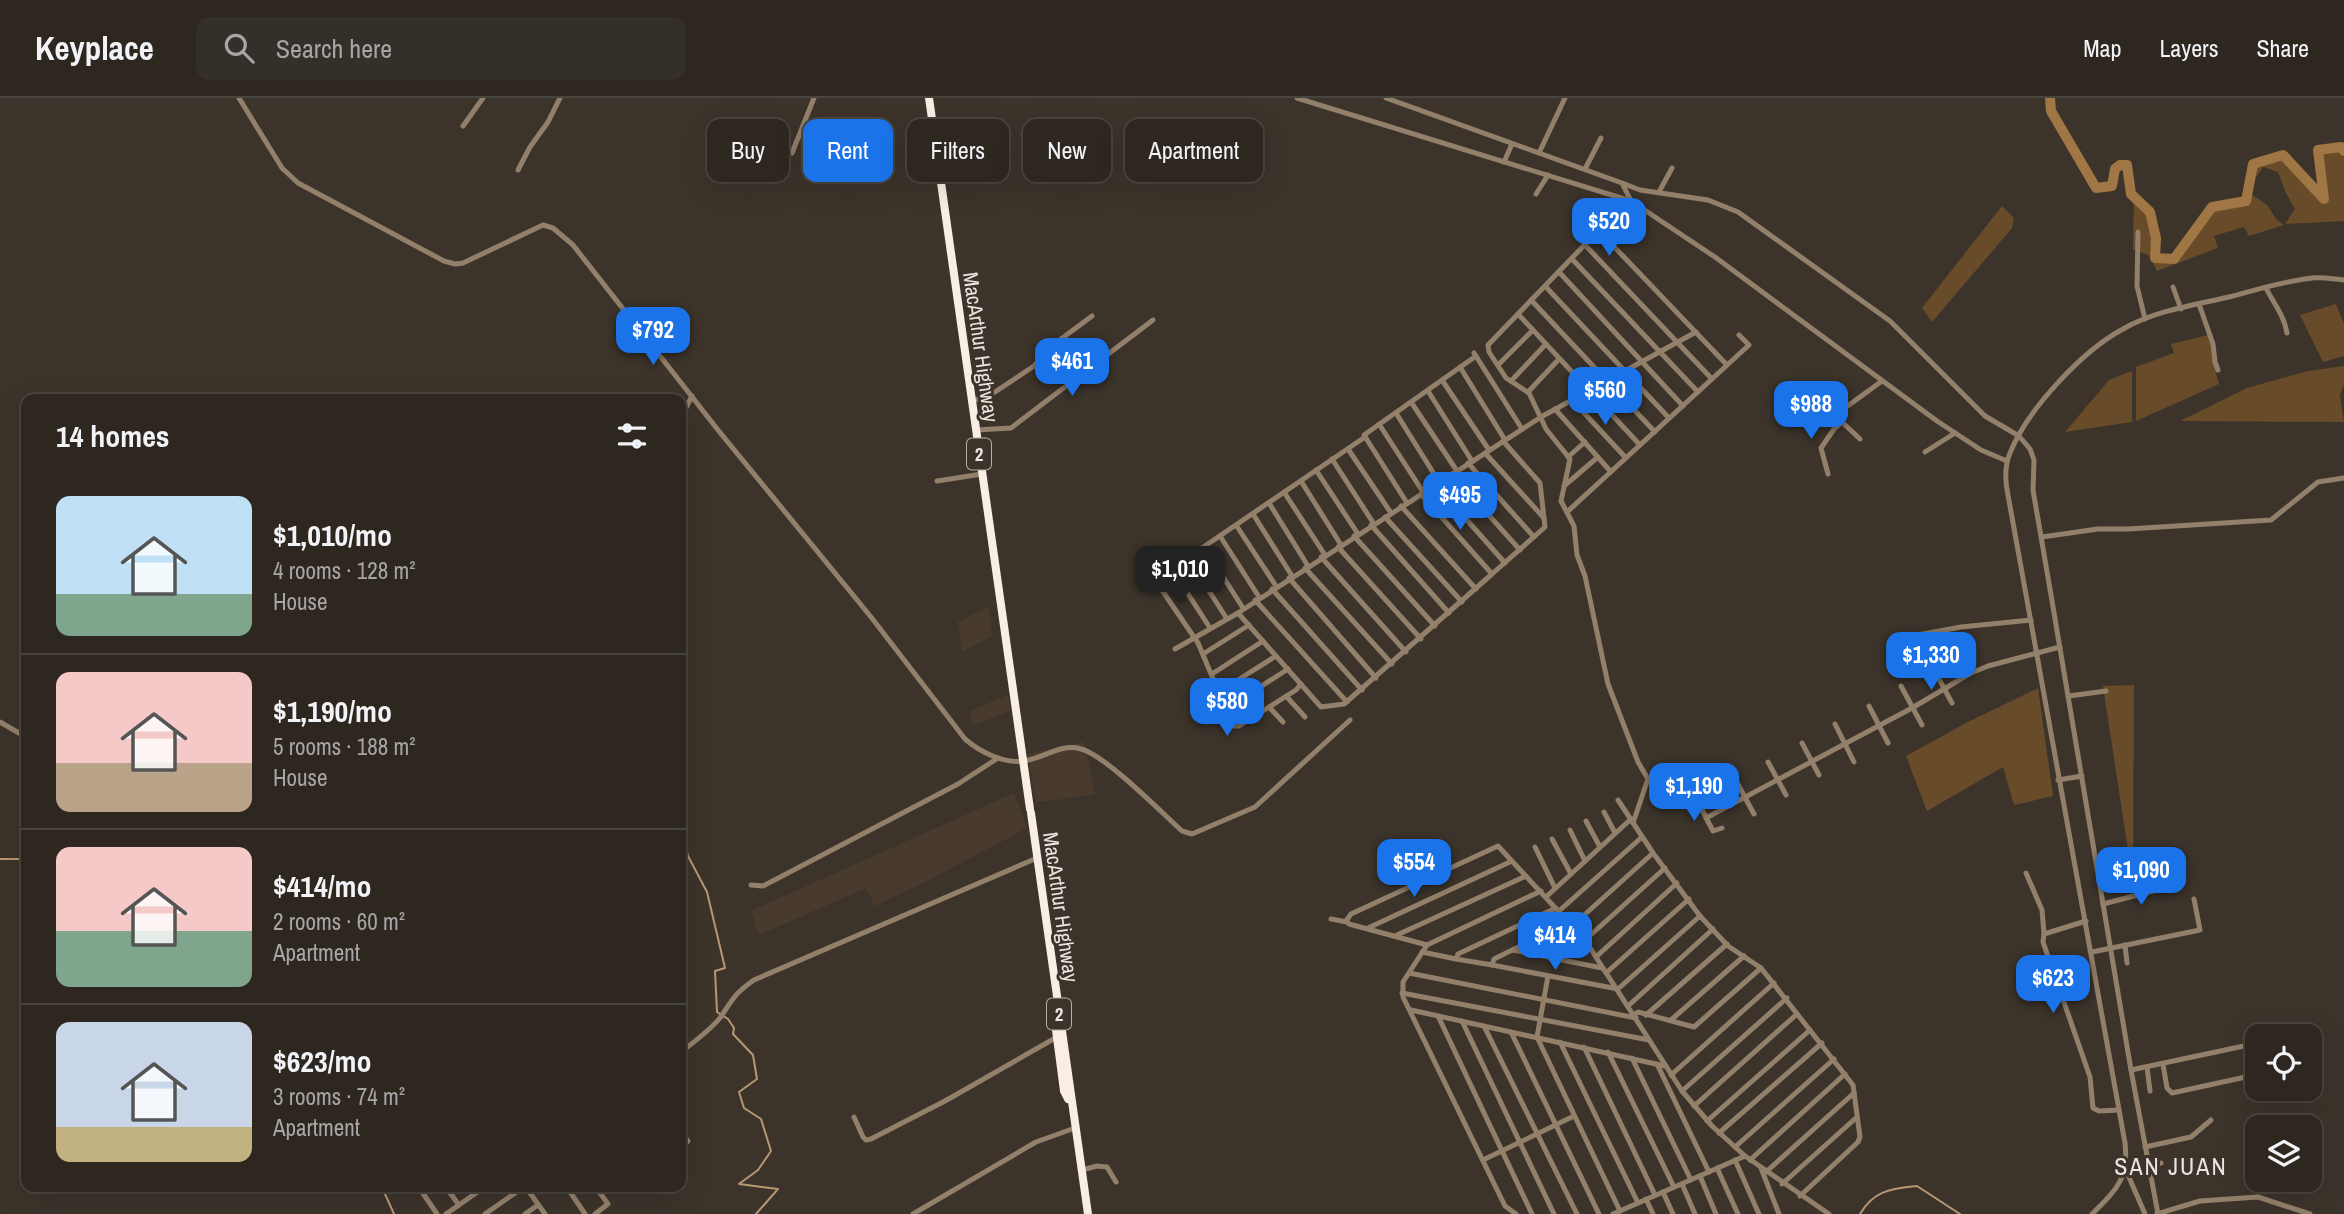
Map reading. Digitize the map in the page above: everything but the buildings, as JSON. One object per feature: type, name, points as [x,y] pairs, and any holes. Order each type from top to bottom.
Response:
[{"type":"highway","name":"MacArthur Highway","points":[[929,98],[1088,1214]]},
{"type":"highway","points":[[1056,995],[1054,1016],[1064,1091],[1072,1107]]},
{"type":"street","points":[[239,98],[282,168],[298,183],[444,261],[463,263],[543,225],[553,228],[573,245],[871,617],[965,739],[974,746],[998,758],[1024,761],[1066,747],[1084,750],[1104,763],[1182,831],[1192,834],[1255,807],[1350,720]]},
{"type":"street","points":[[463,126],[483,98]]},
{"type":"street","points":[[518,170],[560,98]]},
{"type":"street","points":[[792,153],[814,98]]},
{"type":"street","points":[[1297,98],[1631,201],[1734,271],[1955,433],[1981,450],[2007,461]]},
{"type":"street","points":[[1386,98],[1640,190],[1708,200],[1738,212],[1891,321],[1985,416],[2019,436],[2034,460],[2033,491],[2157,1214],[2200,1201],[2258,1197],[2310,1214]]},
{"type":"street","points":[[1539,153],[1565,98]]},
{"type":"street","points":[[1585,169],[1601,138]]},
{"type":"street","points":[[1504,162],[1512,144]]},
{"type":"street","points":[[1660,192],[1672,168]]},
{"type":"street","points":[[1536,194],[1548,175]]},
{"type":"street","points":[[1622,184],[1631,201]]},
{"type":"street","points":[[2138,232],[2137,286],[2145,319]]},
{"type":"street","points":[[1516,1214],[1505,1206],[1402,993],[1402,982],[1427,945],[1555,888],[1615,833],[1632,821],[1648,779],[1638,762],[1608,684],[1585,576],[1577,555],[1574,526],[1560,496],[1570,461],[1546,429],[1528,392],[1511,381],[1489,352],[1488,345],[1595,234],[1601,233],[1727,365]]},
{"type":"street","points":[[1585,244],[1712,379]]},
{"type":"street","points":[[1572,259],[1698,392]]},
{"type":"street","points":[[1559,272],[1683,405]]},
{"type":"street","points":[[2092,1214],[2112,1195],[2124,1177],[2126,1152],[2006,485],[2007,461],[2019,436],[2043,401],[2083,358],[2120,330],[2145,319],[2266,288],[2312,279],[2344,280]]},
{"type":"street","points":[[1545,286],[1669,418]]},
{"type":"street","points":[[2173,287],[2181,309]]},
{"type":"street","points":[[2266,288],[2272,302],[2284,316],[2287,333]]},
{"type":"street","points":[[1531,300],[1655,432]]},
{"type":"street","points":[[2199,304],[2213,344],[2218,370]]},
{"type":"street","points":[[1518,314],[1640,445]]},
{"type":"street","points":[[971,402],[995,392],[1034,366],[1052,345],[1092,316]]},
{"type":"street","points":[[976,430],[1011,428],[1153,320]]},
{"type":"street","points":[[1498,365],[1532,330]]},
{"type":"street","points":[[1175,649],[1227,619],[1541,417],[1696,332]]},
{"type":"street","points":[[1567,512],[1749,345],[1739,335]]},
{"type":"street","points":[[1511,381],[1545,344]]},
{"type":"street","points":[[1301,684],[1235,727],[1231,724],[1203,654],[1155,580],[1365,437],[1364,435],[1428,391],[1475,354],[1522,429]]},
{"type":"street","points":[[1528,392],[1559,359]]},
{"type":"street","points":[[1204,547],[1249,625],[1321,707],[1334,707],[1347,702],[1545,527],[1540,483],[1504,440],[1460,367]]},
{"type":"street","points":[[1442,380],[1487,452],[1545,519]]},
{"type":"street","points":[[1860,439],[1842,422],[1838,416],[1840,410],[1882,381]]},
{"type":"street","points":[[1428,391],[1470,462],[1534,537]]},
{"type":"street","points":[[686,407],[692,396]]},
{"type":"street","points":[[1572,400],[1626,458]]},
{"type":"street","points":[[1411,402],[1454,472],[1520,550]]},
{"type":"street","points":[[1555,410],[1611,472]]},
{"type":"street","points":[[1396,413],[1437,483],[1505,563]]},
{"type":"street","points":[[1828,474],[1821,448],[1842,422]]},
{"type":"street","points":[[1379,425],[1422,493],[1492,574]]},
{"type":"street","points":[[1925,452],[1955,433]]},
{"type":"street","points":[[1365,437],[1404,504],[1476,589]]},
{"type":"street","points":[[1568,457],[1585,442]]},
{"type":"street","points":[[1348,449],[1388,515],[1462,602]]},
{"type":"street","points":[[1564,486],[1598,457]]},
{"type":"street","points":[[1332,459],[1373,525],[1449,614]]},
{"type":"street","points":[[1316,470],[1356,535],[1435,626]]},
{"type":"street","points":[[937,481],[982,474]]},
{"type":"street","points":[[2042,537],[2104,529],[2271,520],[2318,482],[2344,478]]},
{"type":"street","points":[[1301,481],[1339,546],[1421,639]]},
{"type":"street","points":[[1284,492],[1323,556],[1406,652]]},
{"type":"street","points":[[1269,503],[1306,567],[1392,664]]},
{"type":"street","points":[[1253,514],[1290,577],[1376,678]]},
{"type":"street","points":[[1237,525],[1274,587],[1362,690]]},
{"type":"street","points":[[1220,536],[1257,598],[1347,702]]},
{"type":"street","points":[[1188,558],[1227,619]]},
{"type":"street","points":[[1172,569],[1210,628]]},
{"type":"street","points":[[1907,637],[1961,627],[2031,620]]},
{"type":"street","points":[[1203,654],[1249,625]]},
{"type":"street","points":[[1212,674],[1263,641]]},
{"type":"street","points":[[1706,818],[1981,668],[2060,647]]},
{"type":"street","points":[[1219,692],[1276,656]]},
{"type":"street","points":[[1933,668],[1952,703]]},
{"type":"street","points":[[1226,709],[1288,669]]},
{"type":"street","points":[[1901,686],[1922,725]]},
{"type":"street","points":[[2069,696],[2106,691]]},
{"type":"street","points":[[1286,696],[1305,717]]},
{"type":"street","points":[[1269,706],[1283,722]]},
{"type":"street","points":[[1869,706],[1888,743]]},
{"type":"street","points":[[0,722],[21,734]]},
{"type":"street","points":[[1835,724],[1854,762]]},
{"type":"street","points":[[1802,743],[1819,775]]},
{"type":"street","points":[[751,885],[763,886],[958,784],[998,758]]},
{"type":"street","points":[[1768,762],[1786,795]]},
{"type":"street","points":[[2058,780],[2082,776]]},
{"type":"street","points":[[1735,779],[1754,814]]},
{"type":"street","points":[[1707,798],[1699,802],[1706,818],[1713,831],[1722,828]]},
{"type":"street","points":[[1618,800],[1700,916],[1727,944],[1761,968],[1853,1085],[1860,1137],[1856,1146],[1800,1196]]},
{"type":"street","points":[[1604,812],[1615,833]]},
{"type":"street","points":[[1586,821],[1600,847]]},
{"type":"street","points":[[1570,830],[1585,861]]},
{"type":"street","points":[[1456,959],[1458,954],[1558,909],[1643,837]]},
{"type":"street","points":[[1552,839],[1571,874]]},
{"type":"street","points":[[1491,840],[1585,940],[1671,1075],[1707,1121],[1747,1158],[1829,1214]]},
{"type":"street","points":[[1347,922],[1346,918],[1351,914],[1498,846]]},
{"type":"street","points":[[1535,847],[1555,888]]},
{"type":"street","points":[[1492,965],[1494,959],[1571,924],[1653,853]]},
{"type":"street","points":[[686,1048],[720,1017],[736,993],[754,980],[1037,858]]},
{"type":"street","points":[[1368,928],[1511,861]]},
{"type":"street","points":[[1585,940],[1665,869]]},
{"type":"street","points":[[2026,873],[2042,910],[2043,942],[2090,1077],[2094,1108],[2099,1111],[2119,1110]]},
{"type":"street","points":[[1397,936],[1526,876]]},
{"type":"street","points":[[1597,956],[1677,883]]},
{"type":"street","points":[[2103,904],[2172,886]]},
{"type":"street","points":[[1605,970],[1689,899]]},
{"type":"street","points":[[2092,952],[2200,930],[2194,899]]},
{"type":"street","points":[[1618,989],[1700,916]]},
{"type":"street","points":[[1331,919],[1427,945]]},
{"type":"street","points":[[2044,934],[2085,921]]},
{"type":"street","points":[[1628,1006],[1713,929]]},
{"type":"street","points":[[1646,1015],[1727,944]]},
{"type":"street","points":[[2125,945],[2127,962]]},
{"type":"street","points":[[1513,950],[1605,970]]},
{"type":"street","points":[[1422,952],[1618,989]]},
{"type":"street","points":[[1671,1020],[1744,956]]},
{"type":"street","points":[[1635,1016],[1638,1012],[1694,1027],[1761,968]]},
{"type":"street","points":[[1409,973],[1635,1016]]},
{"type":"street","points":[[1549,976],[1537,1037],[1620,1211]]},
{"type":"street","points":[[1671,1075],[1774,983]]},
{"type":"street","points":[[1402,993],[1649,1040]]},
{"type":"street","points":[[1682,1091],[1787,998]]},
{"type":"street","points":[[1411,1010],[1665,1066]]},
{"type":"street","points":[[1694,1106],[1797,1014]]},
{"type":"street","points":[[1438,1016],[1532,1214]]},
{"type":"street","points":[[1462,1021],[1554,1214]]},
{"type":"street","points":[[1484,1026],[1577,1214]]},
{"type":"street","points":[[1707,1121],[1810,1030]]},
{"type":"street","points":[[1511,1032],[1599,1214]]},
{"type":"street","points":[[854,1117],[863,1137],[866,1140],[871,1139],[945,1101],[1057,1037]]},
{"type":"street","points":[[1560,1042],[1638,1203]]},
{"type":"street","points":[[1719,1133],[1822,1043]]},
{"type":"street","points":[[2131,1070],[2245,1046]]},
{"type":"street","points":[[1584,1047],[1655,1195]]},
{"type":"street","points":[[1608,1052],[1674,1187]]},
{"type":"street","points":[[1632,1058],[1691,1180]]},
{"type":"street","points":[[1735,1147],[1834,1059]]},
{"type":"street","points":[[1657,1064],[1709,1172]]},
{"type":"street","points":[[2163,1064],[2167,1088],[2172,1093],[2245,1077]]},
{"type":"street","points":[[2147,1067],[2150,1091]]},
{"type":"street","points":[[1612,1214],[1735,1160],[1747,1158],[1845,1074]]},
{"type":"street","points":[[1763,1170],[1854,1093]]},
{"type":"street","points":[[1483,1160],[1574,1116]]},
{"type":"street","points":[[1782,1184],[1857,1116]]},
{"type":"street","points":[[2145,1147],[2191,1137],[2211,1120]]},
{"type":"street","points":[[913,1214],[1036,1142],[1075,1128]]},
{"type":"street","points":[[1735,1160],[1759,1214]]},
{"type":"street","points":[[2149,1167],[2161,1163]]},
{"type":"street","points":[[1082,1170],[1097,1166],[1107,1167],[1116,1182]]},
{"type":"street","points":[[1717,1168],[1738,1214]]},
{"type":"street","points":[[2125,1168],[2145,1214]]},
{"type":"street","points":[[1763,1170],[1779,1214]]},
{"type":"street","points":[[1699,1176],[1716,1214]]},
{"type":"street","points":[[1682,1184],[1695,1214]]},
{"type":"street","points":[[422,1192],[438,1214]]},
{"type":"street","points":[[449,1192],[458,1205]]},
{"type":"street","points":[[446,1214],[472,1192]]},
{"type":"street","points":[[485,1214],[516,1192]]},
{"type":"street","points":[[529,1192],[545,1214]]},
{"type":"street","points":[[570,1192],[585,1214]]},
{"type":"street","points":[[595,1214],[608,1204],[599,1192]]},
{"type":"street","points":[[1663,1192],[1673,1214]]},
{"type":"street","points":[[1646,1199],[1653,1214]]},
{"type":"street","points":[[524,1214],[538,1205]]},
{"type":"street","points":[[1629,1207],[1632,1214]]},
{"type":"shaded area","points":[[2344,144],[2344,221],[2285,224],[2295,209],[2278,172],[2263,167],[2255,179],[2251,194],[2267,205],[2284,225],[2249,236],[2244,227],[2214,236],[2218,248],[2157,271],[2150,256],[2133,249],[2134,193],[2156,219],[2158,253],[2173,255],[2211,203],[2243,197],[2251,160],[2286,152],[2320,190],[2315,147]]},
{"type":"shaded area","points":[[2002,206],[2014,218],[2012,228],[1932,322],[1922,308]]},
{"type":"shaded area","points":[[2336,304],[2344,324],[2344,356],[2323,362],[2300,315]]},
{"type":"shaded area","points":[[2208,335],[2219,384],[2136,421],[2136,367],[2174,353],[2171,344]]},
{"type":"shaded area","points":[[2344,366],[2344,384],[2340,396],[2344,422],[2180,421],[2247,388],[2308,371]]},
{"type":"shaded area","points":[[2132,371],[2132,422],[2065,432],[2109,380]]},
{"type":"shaded area","points":[[989,606],[992,636],[962,652],[958,622]]},
{"type":"shaded area","points":[[2134,685],[2133,883],[2103,686]]},
{"type":"shaded area","points":[[2038,688],[2053,796],[2014,805],[2003,767],[1927,811],[1906,756]]},
{"type":"shaded area","points":[[1008,695],[1010,711],[972,726],[970,711]]},
{"type":"shaded area","points":[[1084,742],[1095,794],[1036,803],[1028,754]]},
{"type":"shaded area","points":[[1014,793],[1027,828],[875,906],[866,888],[759,935],[751,911]]},
{"type":"waterway","points":[[2050,98],[2051,111],[2096,188],[2112,186],[2115,169],[2120,165],[2127,165],[2131,194],[2150,212],[2156,238],[2155,258],[2174,259],[2212,207],[2246,201],[2253,164],[2283,155],[2324,199],[2318,150],[2341,147],[2344,151]]},
{"type":"waterway","points":[[686,849],[707,892],[725,968],[715,971],[717,1012],[728,1019],[734,1028],[733,1034],[753,1055],[757,1079],[739,1092],[744,1108],[761,1119],[771,1151],[758,1170],[739,1184],[778,1189],[756,1214]]},
{"type":"waterway","points":[[0,859],[21,859]]},
{"type":"waterway","points":[[1860,1214],[1877,1195],[1917,1186],[1960,1214]]},
{"type":"waterway","points":[[386,1192],[394,1214]]},
{"type":"district","name":"SAN JUAN","points":[[2171,1166]]}]
